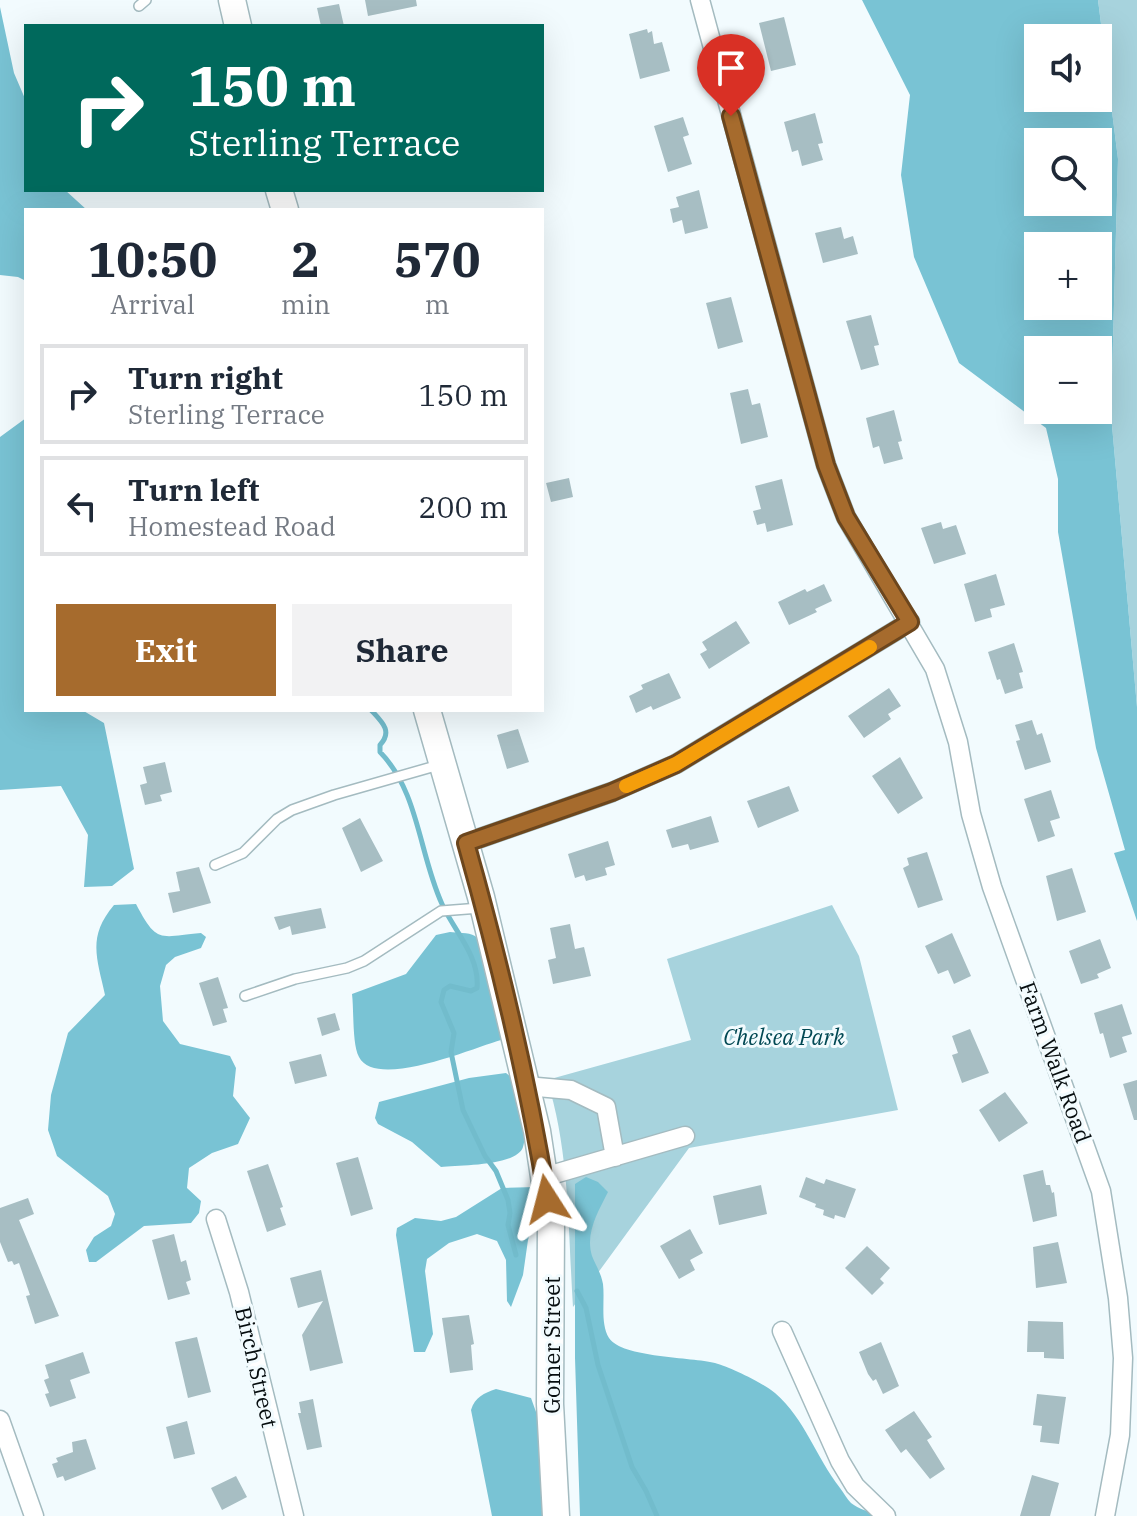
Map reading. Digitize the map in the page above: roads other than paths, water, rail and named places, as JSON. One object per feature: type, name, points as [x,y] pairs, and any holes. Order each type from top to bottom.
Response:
[{"type":"street","points":[[232,0],[238,24]]},
{"type":"street","name":"Farm Walk Road","points":[[700,0],[826,465],[846,517],[935,669],[958,742],[971,814],[992,887],[1101,1191],[1118,1298],[1123,1358],[1120,1435],[1105,1516]]},
{"type":"street","points":[[466,843],[612,792],[676,764],[910,622]]},
{"type":"street","name":"Gomer Street","points":[[428,712],[484,908],[537,1131],[551,1222],[550,1404],[556,1516]]},
{"type":"street","points":[[526,1086],[571,1090],[606,1107],[615,1157]]},
{"type":"street","points":[[544,1177],[685,1136]]},
{"type":"street","name":"Birch Street","points":[[216,1219],[239,1292],[294,1516]]},
{"type":"street","points":[[782,1331],[840,1461],[855,1486],[886,1516]]},
{"type":"street","points":[[0,1420],[34,1516]]},
{"type":"lane","points":[[215,865],[243,853],[277,819],[299,807],[443,764]]},
{"type":"lane","points":[[245,996],[364,961],[441,911],[484,908]]},
{"type":"waterway","points":[[373,712],[386,731],[380,752],[393,768],[411,804],[434,885],[470,954],[477,976],[477,988],[471,991],[450,986],[444,990],[441,1002],[454,1033],[451,1052],[463,1110],[508,1200],[508,1225],[516,1255]]},
{"type":"waterway","points":[[577,1291],[586,1308],[598,1365],[632,1467],[657,1516]]},
{"type":"park label","name":"Chelsea Park","points":[[784,1036]]}]
